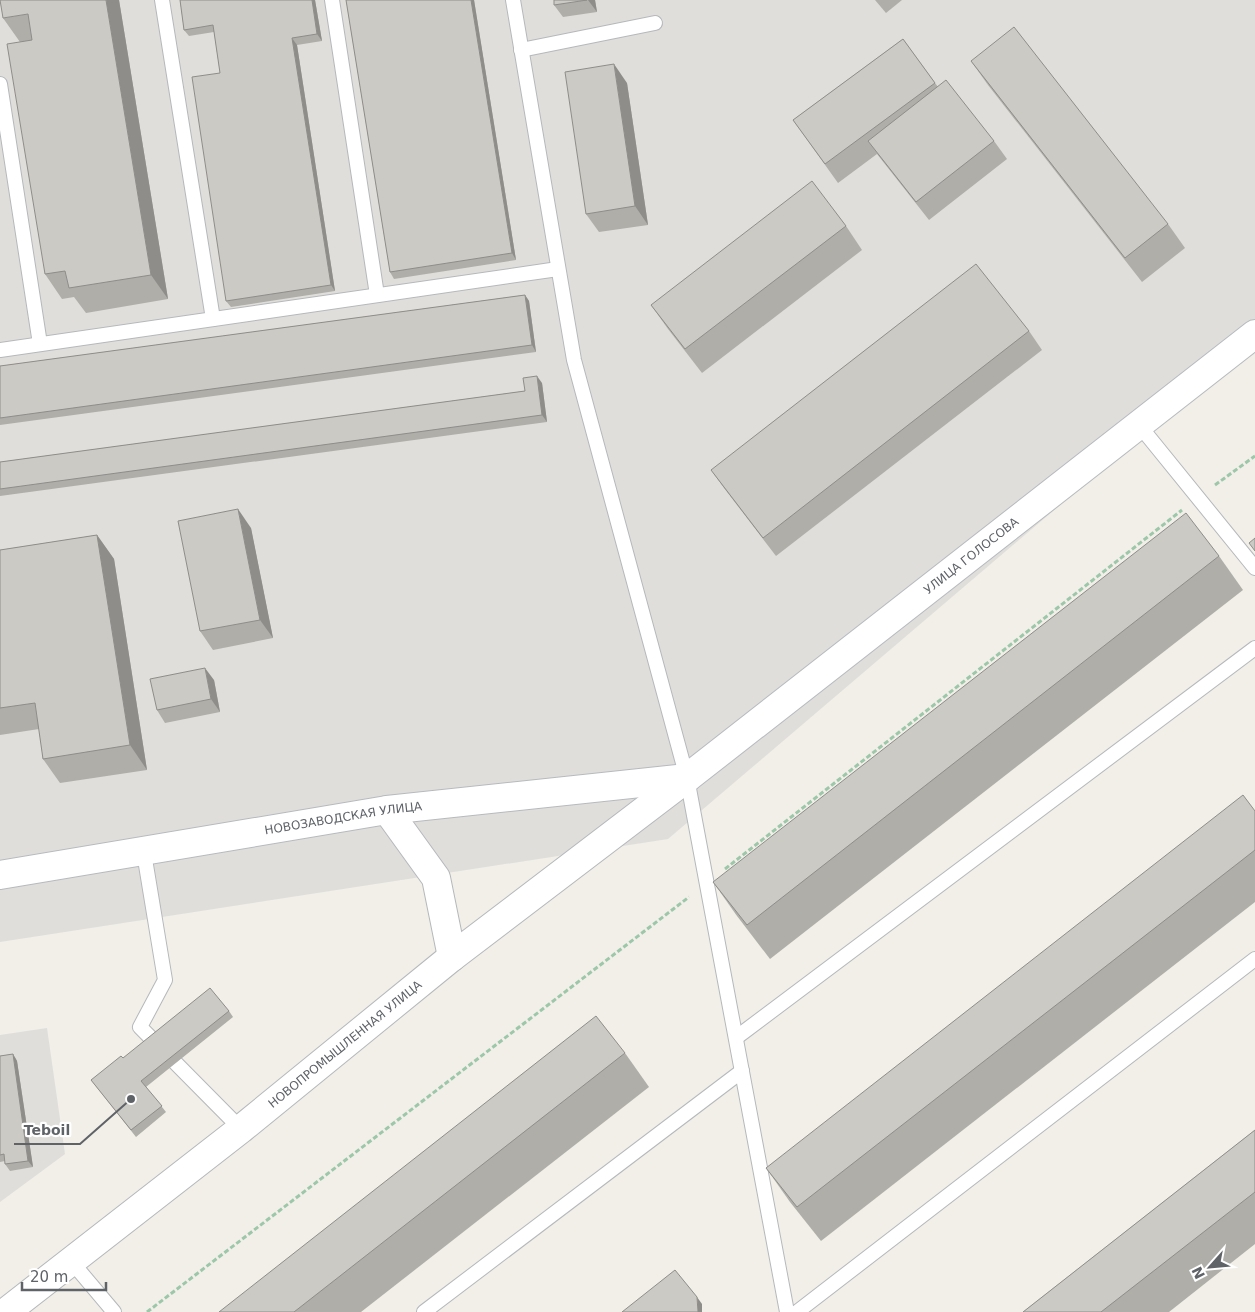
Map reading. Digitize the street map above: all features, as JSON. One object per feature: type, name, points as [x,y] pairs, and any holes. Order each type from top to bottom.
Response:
[{"type":"main road","name":"УЛИЦА ГОЛОСОВА","points":[[687,778],[1255,334]]},
{"type":"main road","name":"НОВОЗАВОДСКАЯ УЛИЦА","points":[[0,875],[387,810],[687,778]]},
{"type":"main road","name":"НОВОПРОМЫШЛЕННАЯ УЛИЦА","points":[[6,1312],[241,1129],[452,958],[687,778]]},
{"type":"main road","points":[[387,810],[436,878],[452,958]]},
{"type":"lane","points":[[162,0],[213,319]]},
{"type":"lane","points":[[332,0],[377,295]]},
{"type":"lane","points":[[513,0],[574,360],[687,778],[788,1312]]},
{"type":"lane","points":[[521,50],[655,23]]},
{"type":"lane","points":[[0,84],[40,344]]},
{"type":"lane","points":[[0,350],[558,269]]},
{"type":"lane","points":[[1139,425],[1254,564]]},
{"type":"lane","points":[[737,1037],[1255,648]]},
{"type":"lane","points":[[144,852],[165,980],[140,1028],[241,1129]]},
{"type":"lane","points":[[797,1312],[1255,959]]},
{"type":"lane","points":[[424,1312],[742,1071]]},
{"type":"lane","points":[[71,1261],[114,1312]]},
{"type":"shaded area","points":[[0,0],[1255,0],[1255,339],[668,839],[0,942]]},
{"type":"shaded area","points":[[47,1028],[65,1154],[0,1202],[0,1035]]},
{"type":"building","points":[[0,0],[106,0],[151,275],[69,288],[65,271],[45,274],[7,44],[32,40],[28,14],[3,18]]},
{"type":"building","points":[[180,0],[312,0],[317,34],[292,38],[331,285],[226,301],[192,77],[220,73],[213,25],[184,30]]},
{"type":"building","points":[[346,0],[471,0],[512,253],[390,272]]},
{"type":"building","points":[[554,0],[587,0],[554,5]]},
{"type":"building","points":[[1014,27],[1168,224],[1125,258],[971,61]]},
{"type":"building","points":[[903,39],[935,83],[825,164],[793,120]]},
{"type":"building","points":[[614,64],[635,206],[586,214],[565,72]]},
{"type":"building","points":[[946,80],[994,141],[916,202],[868,141]]},
{"type":"building","points":[[812,181],[846,226],[685,349],[651,305]]},
{"type":"building","points":[[976,264],[1029,331],[763,538],[711,470]]},
{"type":"building","points":[[525,295],[532,345],[0,418],[0,366]]},
{"type":"building","points":[[537,376],[542,415],[0,489],[0,462],[525,391],[523,378]]},
{"type":"building","points":[[238,509],[260,620],[200,631],[178,521]]},
{"type":"building","points":[[1186,513],[1219,556],[747,925],[713,882]]},
{"type":"building","points":[[97,535],[130,745],[43,759],[35,703],[0,708],[0,550]]},
{"type":"building","points":[[1255,538],[1255,551],[1249,543]]},
{"type":"building","points":[[205,668],[211,699],[157,710],[150,679]]},
{"type":"building","points":[[1243,795],[1255,811],[1255,850],[797,1207],[766,1168]]},
{"type":"building","points":[[210,988],[229,1011],[141,1081],[162,1106],[131,1130],[91,1080],[121,1056],[123,1058]]},
{"type":"building","points":[[596,1016],[625,1053],[294,1312],[219,1312]]},
{"type":"building","points":[[13,1054],[28,1161],[5,1164],[4,1154],[0,1155],[0,1056]]},
{"type":"building","points":[[1255,1130],[1255,1192],[1101,1312],[1023,1312]]},
{"type":"building","points":[[675,1270],[697,1297],[698,1312],[622,1312]]},
{"type":"place","name":"Teboil","points":[[131,1099]]}]
